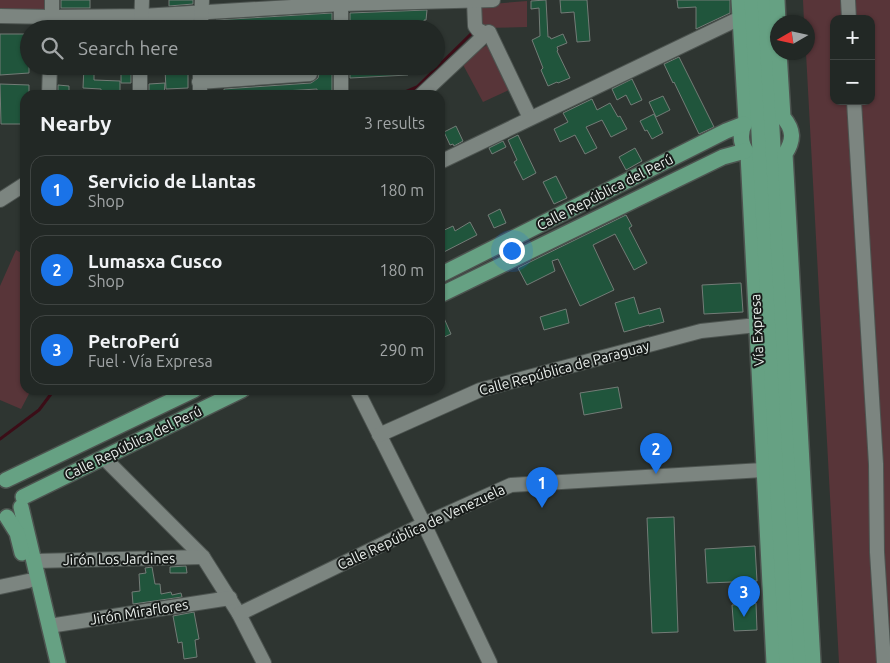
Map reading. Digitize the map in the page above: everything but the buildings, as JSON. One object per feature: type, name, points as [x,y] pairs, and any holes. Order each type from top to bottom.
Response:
[{"type":"main road","name":"Vía Expresa","points":[[740,0],[740,18],[760,117]]},
{"type":"main road","name":"Vía Expresa","points":[[752,0],[760,117]]},
{"type":"main road","name":"Vía Expresa","points":[[760,117],[765,0]]},
{"type":"main road","points":[[777,0],[778,15]]},
{"type":"main road","name":"Vía Expresa","points":[[760,117],[788,123],[792,139],[789,147],[762,156],[742,144],[741,138],[742,131],[760,117],[777,60]]},
{"type":"main road","name":"Calle República del Perú","points":[[445,272],[726,131],[760,117]]},
{"type":"main road","name":"Vía Expresa","points":[[762,156],[756,325],[774,663]]},
{"type":"main road","name":"Vía Expresa","points":[[762,156],[776,336],[785,497],[801,663]]},
{"type":"main road","name":"Vía Expresa","points":[[762,156],[797,369],[813,663]]},
{"type":"main road","name":"Calle República del Perú","points":[[445,293],[723,157],[762,156]]},
{"type":"main road","points":[[776,336],[797,369]]},
{"type":"main road","points":[[759,371],[776,336]]},
{"type":"main road","name":"Calle República del Perú","points":[[2,517],[13,516],[22,502],[104,458],[232,395]]},
{"type":"main road","name":"Calle República del Perú","points":[[3,480],[169,396]]},
{"type":"main road","points":[[785,497],[802,458]]},
{"type":"main road","points":[[763,465],[785,497]]},
{"type":"main road","points":[[3,480],[18,485],[22,490],[22,502],[34,560],[58,663]]},
{"type":"main road","name":"Vía Expresa","points":[[785,497],[787,663]]},
{"type":"main road","points":[[2,517],[17,533],[48,663]]},
{"type":"street","points":[[52,0],[52,20]]},
{"type":"street","points":[[142,0],[142,20]]},
{"type":"street","points":[[150,20],[202,6],[491,0]]},
{"type":"street","points":[[848,0],[849,15]]},
{"type":"street","points":[[474,1],[480,30]]},
{"type":"street","points":[[341,2],[341,20]]},
{"type":"street","points":[[201,20],[202,6]]},
{"type":"street","points":[[0,16],[30,20]]},
{"type":"street","points":[[445,160],[740,18]]},
{"type":"street","points":[[480,30],[489,32],[530,118]]},
{"type":"street","points":[[445,69],[480,30]]},
{"type":"street","points":[[50,75],[50,90]]},
{"type":"street","points":[[140,75],[140,90]]},
{"type":"street","points":[[200,75],[199,88],[302,75]]},
{"type":"street","points":[[341,75],[342,90]]},
{"type":"street","points":[[426,90],[440,75]]},
{"type":"street","points":[[854,105],[875,454],[877,552],[884,663]]},
{"type":"street","points":[[0,200],[20,187]]},
{"type":"street","name":"Calle República de Paraguay","points":[[379,435],[480,390],[701,331],[756,325]]},
{"type":"street","points":[[359,395],[424,524],[490,663]]},
{"type":"street","points":[[104,458],[203,557],[230,598],[264,663]]},
{"type":"street","name":"Calle República de Venezuela","points":[[239,614],[424,524],[510,485],[763,465]]},
{"type":"street","name":"Jirón Los Jardines","points":[[34,560],[203,557]]},
{"type":"street","points":[[0,588],[28,581]]},
{"type":"street","name":"Jirón Miraflores","points":[[49,626],[230,598]]},
{"type":"shaded area","points":[[0,0],[50,0],[49,10],[0,10]]},
{"type":"shaded area","points":[[803,0],[890,0],[890,663],[839,663],[806,60],[815,60],[815,15],[804,15]]},
{"type":"shaded area","points":[[527,1],[527,27],[482,28],[479,5]]},
{"type":"shaded area","points":[[489,44],[511,89],[483,102],[461,61]]},
{"type":"shaded area","points":[[16,250],[20,252],[20,395],[28,395],[21,409],[0,400],[0,286]]},
{"type":"waterway","points":[[445,60],[473,32]]},
{"type":"waterway","points":[[410,90],[417,87],[429,75]]},
{"type":"waterway","points":[[0,439],[39,410],[50,395]]},
{"type":"place","name":"Lumasxa Cusco","points":[[656,474]]},
{"type":"place","name":"Servicio de Llantas","points":[[542,508]]},
{"type":"place","name":"PetroPerú","points":[[744,617]]}]
